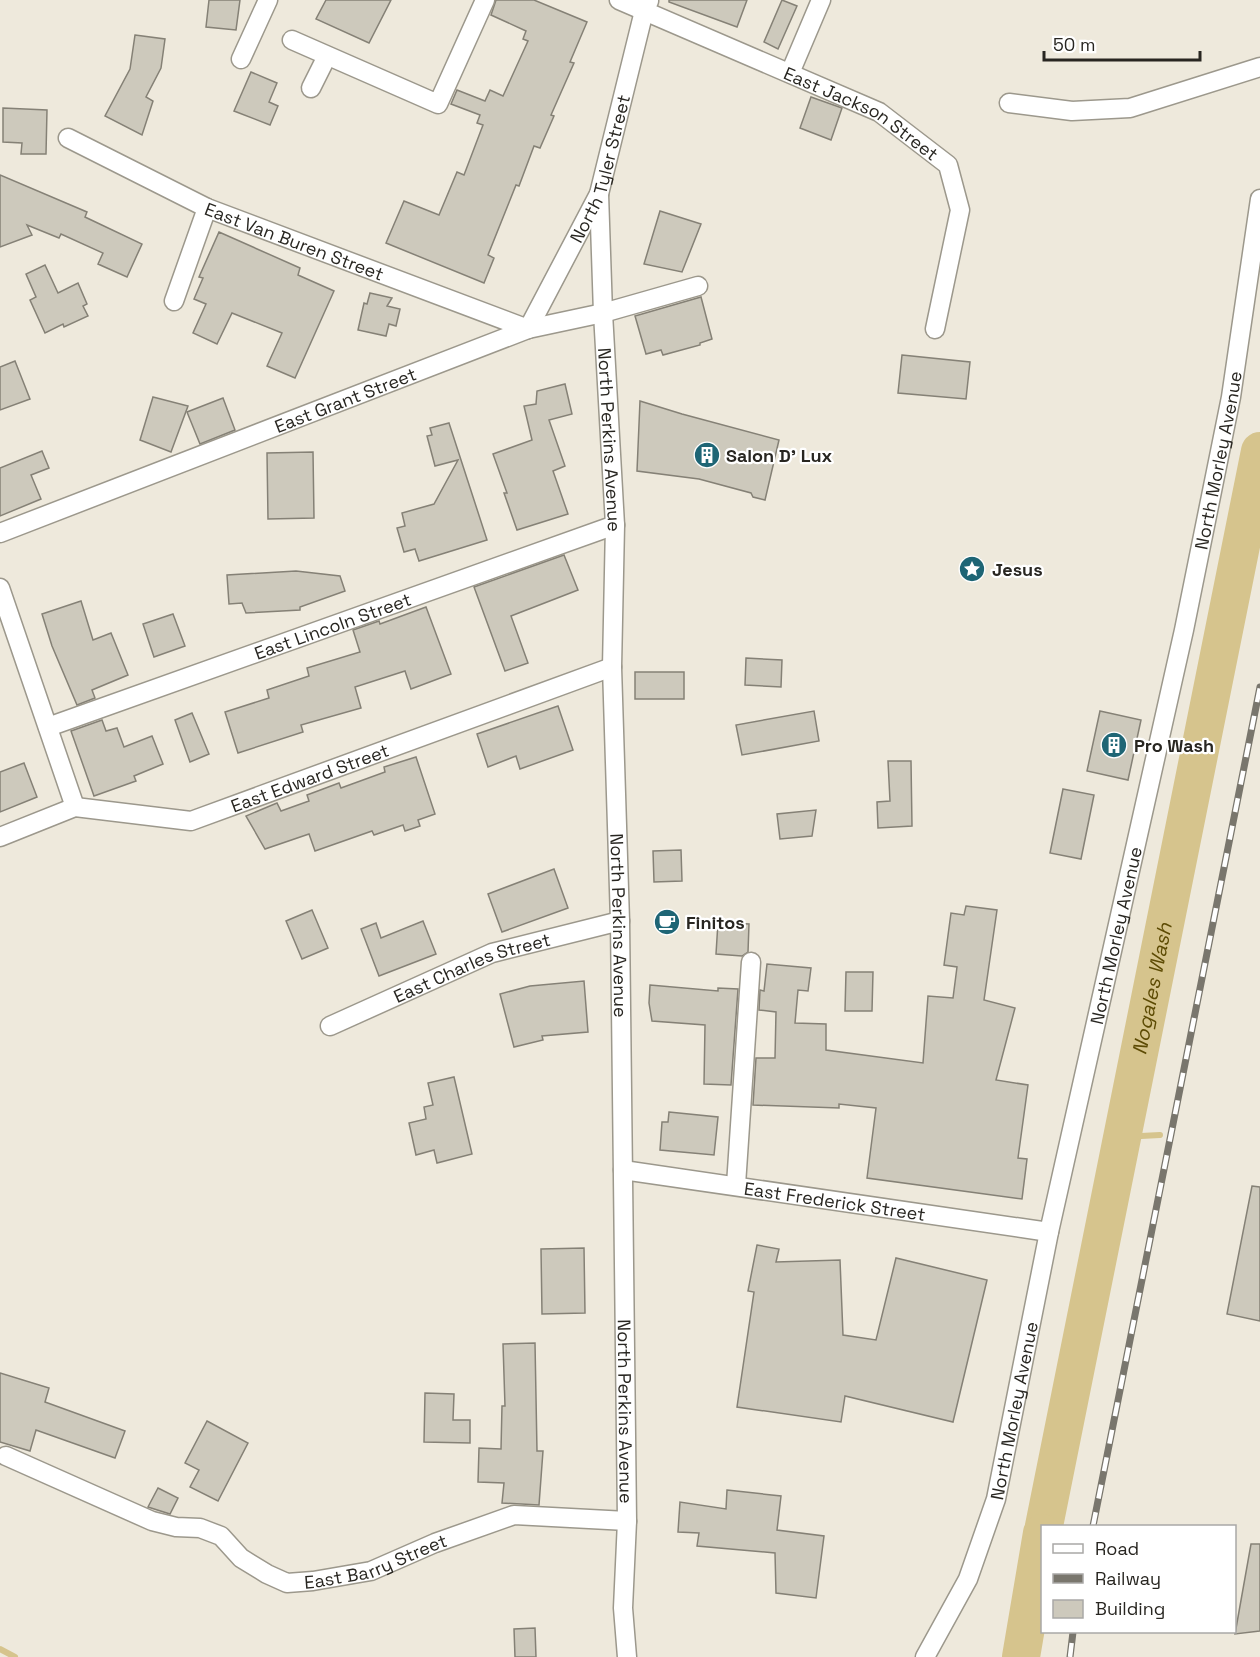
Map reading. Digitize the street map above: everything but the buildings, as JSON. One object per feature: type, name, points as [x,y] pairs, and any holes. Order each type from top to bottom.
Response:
[{"type":"street","points":[[241,59],[268,0]]},
{"type":"street","points":[[292,40],[438,104],[484,0]]},
{"type":"street","name":"East Jackson Street","points":[[619,0],[646,6],[879,112],[948,165],[960,210],[935,329]]},
{"type":"street","points":[[790,73],[821,0]]},
{"type":"street","name":"North Tyler Street","points":[[528,329],[599,194],[646,6]]},
{"type":"street","points":[[311,88],[327,56]]},
{"type":"street","points":[[1009,103],[1072,111],[1130,108],[1260,67]]},
{"type":"street","name":"East Van Buren Street","points":[[68,138],[207,208],[528,329]]},
{"type":"street","name":"North Perkins Avenue","points":[[599,194],[615,525],[612,667],[620,921],[627,1521],[623,1608],[627,1657]]},
{"type":"street","name":"North Morley Avenue","points":[[925,1657],[968,1579],[996,1499],[1049,1232],[1185,630],[1231,397],[1260,198]]},
{"type":"street","points":[[174,301],[207,208]]},
{"type":"street","name":"East Grant Street","points":[[0,534],[528,329],[603,313],[698,286]]},
{"type":"street","name":"East Lincoln Street","points":[[48,727],[615,525]]},
{"type":"street","points":[[1,592],[75,807]]},
{"type":"street","name":"East Edward Street","points":[[0,837],[75,807],[191,820],[612,667]]},
{"type":"street","name":"East Charles Street","points":[[330,1026],[492,953],[620,921]]},
{"type":"street","points":[[735,1185],[751,962]]},
{"type":"street","name":"East Frederick Street","points":[[623,1170],[1049,1232]]},
{"type":"street","name":"East Barry Street","points":[[6,1456],[152,1521],[176,1527],[201,1528],[221,1536],[241,1558],[286,1583],[314,1581],[371,1571],[435,1544],[514,1515],[627,1521]]},
{"type":"waterway","name":"Nogales Wash","points":[[1044,1525],[1260,451]]},
{"type":"waterway","points":[[1122,1137],[1160,1135]]},
{"type":"waterway","name":"Nogales Wash","points":[[1021,1657],[1041,1539]]},
{"type":"waterway","points":[[0,1649],[15,1657]]},
{"type":"railway","points":[[1093,1525],[1260,687]]},
{"type":"railway","points":[[1070,1657],[1073,1633]]},
{"type":"place","name":"Salon D' Lux","points":[[707,455]]},
{"type":"place","name":"Jesus","points":[[972,569]]},
{"type":"place","name":"Pro Wash","points":[[1114,745]]},
{"type":"place","name":"Finitos","points":[[667,922]]}]
